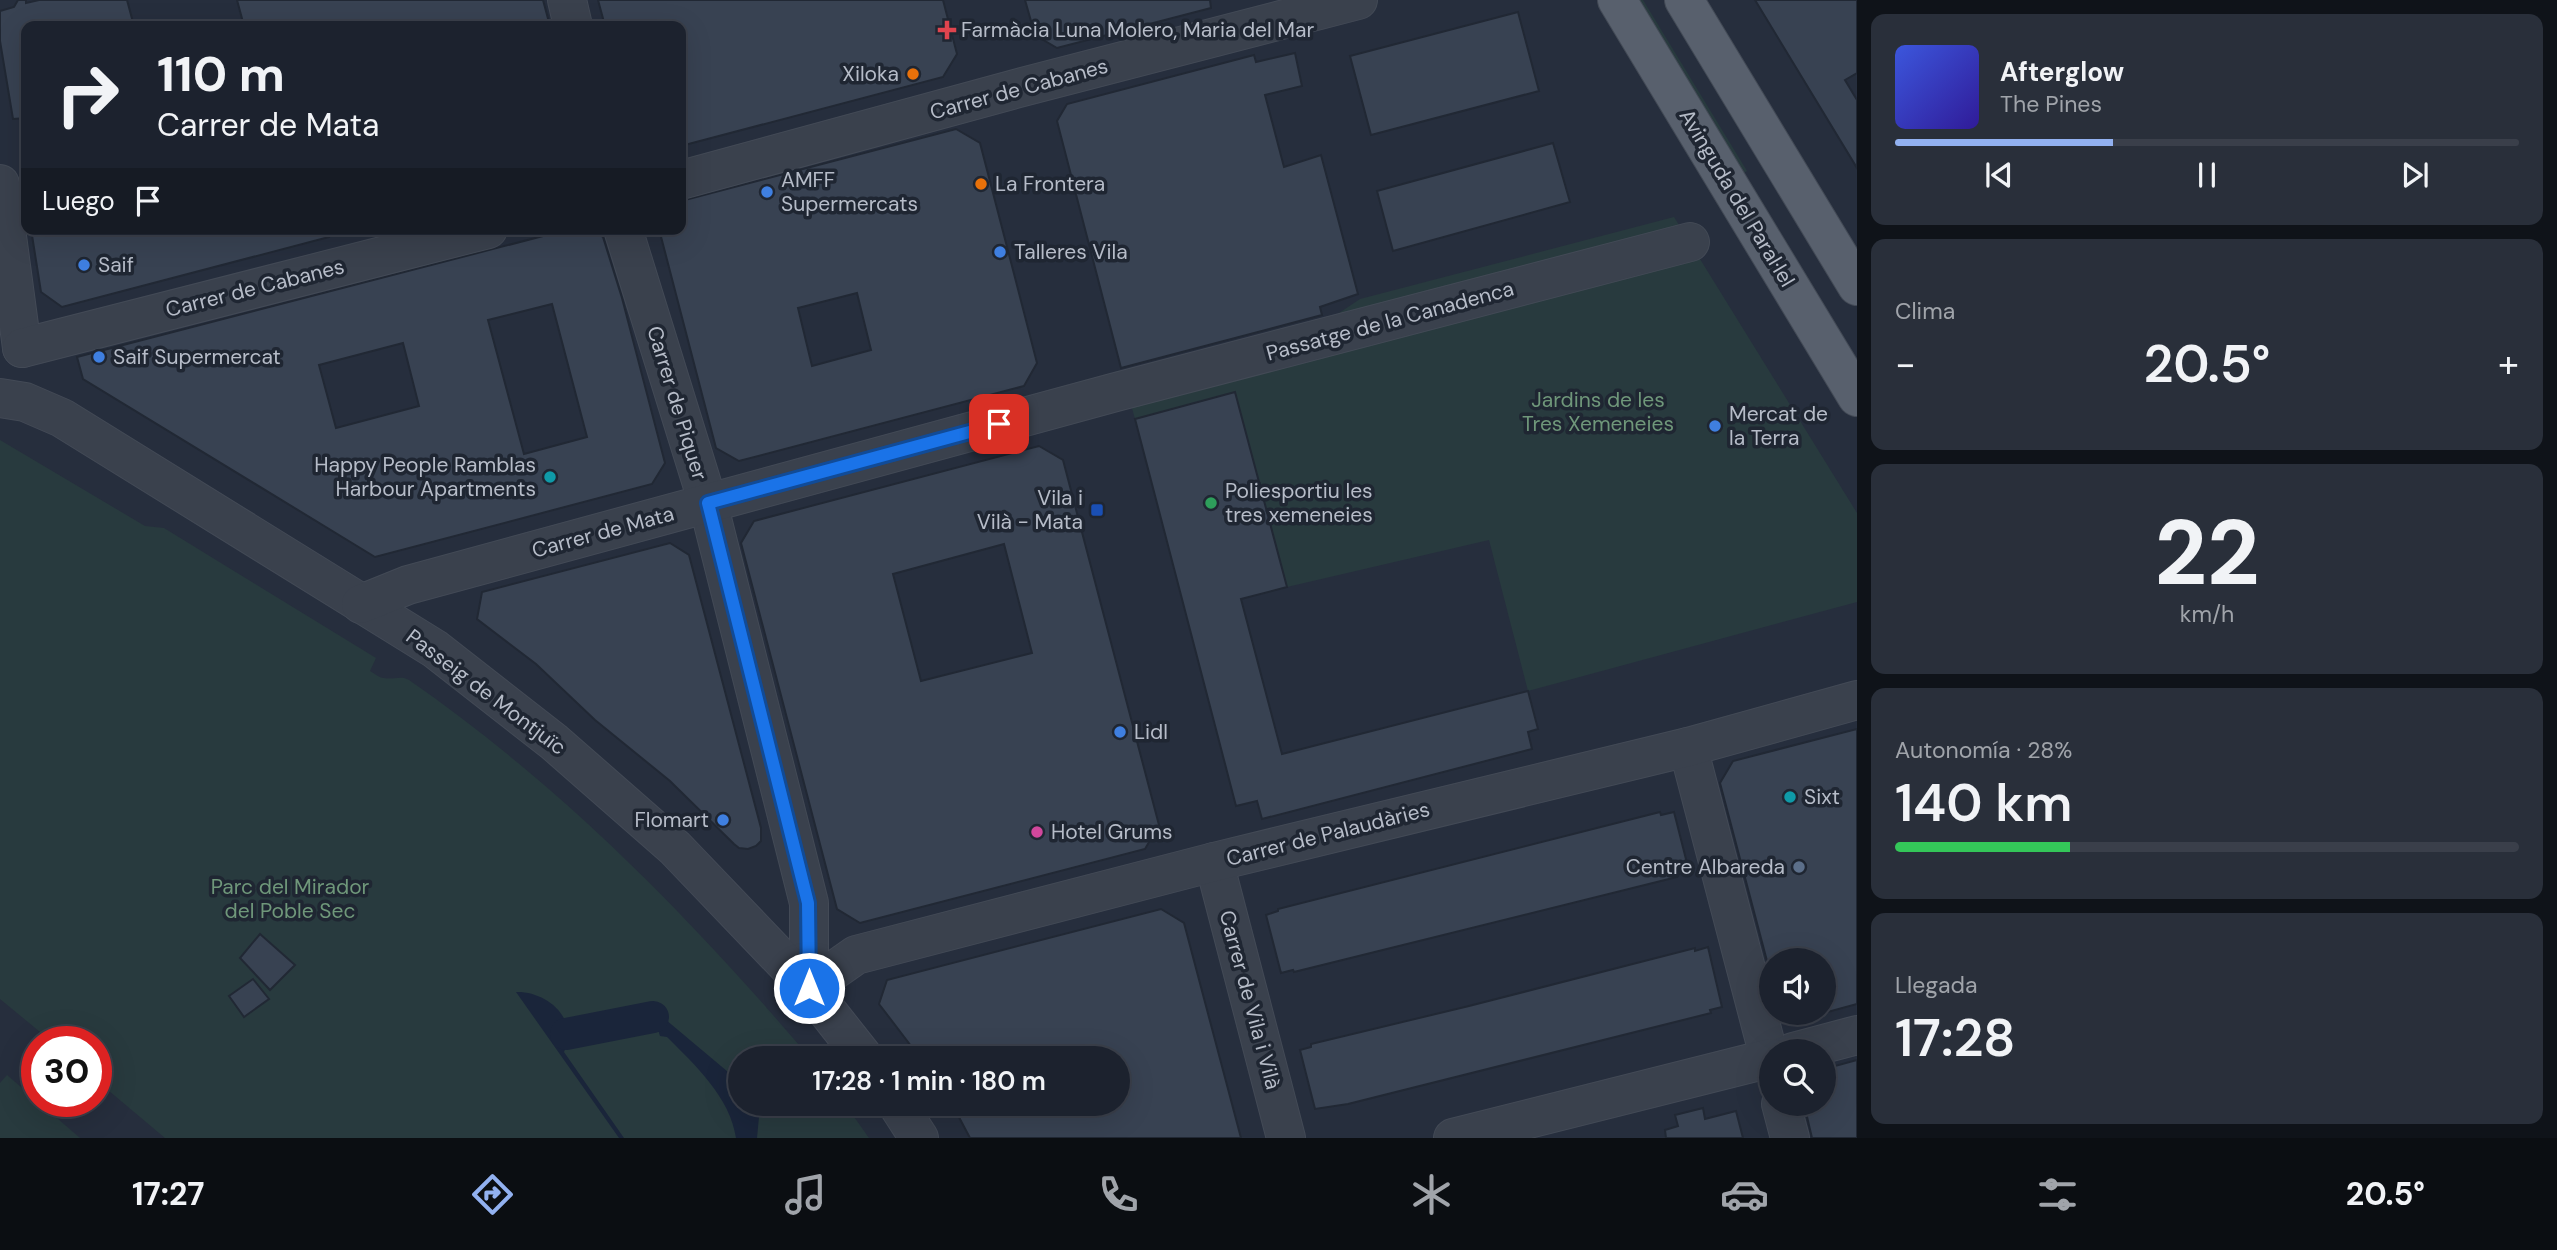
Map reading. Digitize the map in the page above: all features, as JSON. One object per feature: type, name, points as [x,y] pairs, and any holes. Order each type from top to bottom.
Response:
[{"type":"main road","name":"Avinguda del Paral·lel","points":[[1617,0],[1857,397]]},
{"type":"main road","points":[[1684,0],[1857,286]]},
{"type":"street","points":[[567,0],[572,21]]},
{"type":"street","name":"Carrer de Cabanes","points":[[686,179],[1015,89],[1358,0]]},
{"type":"street","points":[[0,184],[22,348],[0,380]]},
{"type":"street","name":"Carrer de Cabanes","points":[[22,348],[465,235]]},
{"type":"street","name":"Carrer de Piquer","points":[[625,235],[708,503],[808,903],[809,988]]},
{"type":"street","name":"Passatge de la Canadenca","points":[[1090,399],[1690,242]]},
{"type":"street","name":"Passeig de Montjuïc","points":[[0,398],[25,402],[62,418],[435,649],[554,742],[675,848],[809,988],[855,1046]]},
{"type":"street","name":"Carrer de Mata","points":[[361,604],[408,585],[1090,399]]},
{"type":"street","name":"Carrer de Palaudàries","points":[[809,988],[856,955],[1214,862],[1688,747],[1857,700]]},
{"type":"street","points":[[1688,747],[1771,1039]]},
{"type":"street","name":"Carrer de Vila i Vilà","points":[[1214,862],[1286,1138]]},
{"type":"street","points":[[1836,1041],[1857,1035]]},
{"type":"street","points":[[1453,1138],[1759,1062]]},
{"type":"street","points":[[905,1116],[919,1138]]},
{"type":"street","points":[[1784,1116],[1790,1138]]},
{"type":"green space","points":[[1637,0],[1643,0],[1747,171],[1742,174]]},
{"type":"green space","name":"Jardins de les Tres Xemeneies","points":[[1674,217],[1857,513],[1857,602],[1528,691],[1489,540],[1287,587],[1235,393],[1135,419],[1122,372],[1324,323],[1360,299]]},
{"type":"green space","name":"Parc del Mirador del Poble Sec","points":[[0,440],[145,526],[164,528],[376,658],[370,671],[382,678],[409,680],[519,764],[572,809],[671,905],[800,1046],[728,1046],[728,1116],[853,1116],[869,1138],[165,1138],[112,1093],[112,1026],[33,1026],[0,999]]},
{"type":"green space","points":[[7,1075],[21,1087],[21,1117],[56,1117],[80,1138],[0,1138],[0,1083]]},
{"type":"water","points":[[516,992],[539,996],[558,1009],[568,1029],[564,1052],[624,1138],[619,1138]]},
{"type":"water","points":[[653,1014],[659,1014],[728,1072],[728,1112],[700,1070],[667,1037],[660,1036]]},
{"type":"water","points":[[730,1116],[759,1116],[757,1138],[736,1138]]},
{"type":"building","points":[[18,0],[26,0],[26,3],[39,0],[127,0],[133,21],[21,21],[21,118],[13,119],[0,41],[0,11],[14,7]]},
{"type":"building","points":[[237,0],[543,0],[549,21],[243,21]]},
{"type":"building","points":[[598,0],[943,0],[957,54],[943,77],[686,145],[686,21],[604,21]]},
{"type":"building","points":[[1025,0],[1210,0],[1211,8],[1057,48],[1035,35]]},
{"type":"building","points":[[1755,0],[1857,0],[1857,73],[1845,80],[1857,100],[1857,168]]},
{"type":"building","points":[[1518,12],[1539,91],[1371,135],[1350,56]]},
{"type":"building","points":[[1295,53],[1302,86],[1265,95],[1284,167],[1321,155],[1358,294],[1320,307],[1322,315],[1121,368],[1057,121],[1067,104],[1254,55],[1256,62]]},
{"type":"building","points":[[956,129],[980,143],[1037,363],[1024,386],[739,461],[716,448],[661,235],[686,235],[686,200]],"holes":[[[857,293],[871,350],[812,366],[798,308]]]},
{"type":"building","points":[[1553,143],[1570,202],[1393,251],[1377,191]]},
{"type":"building","points":[[32,235],[329,235],[62,307],[41,292]]},
{"type":"building","points":[[547,235],[600,235],[603,237],[622,298],[665,463],[652,484],[375,557],[83,379],[77,357]],"holes":[[[552,304],[587,437],[524,454],[488,320]],[[403,343],[419,406],[336,428],[319,365]]]},
{"type":"building","points":[[1235,392],[1287,587],[1241,599],[1282,754],[1528,691],[1538,729],[1528,732],[1532,749],[1262,819],[1257,801],[1236,806],[1135,419]]},
{"type":"building","points":[[1039,446],[1063,460],[1159,825],[1145,849],[860,923],[837,909],[741,543],[754,521]],"holes":[[[1004,544],[1032,653],[921,681],[893,574]]]},
{"type":"building","points":[[670,543],[689,555],[761,828],[761,841],[748,849],[734,844],[670,781],[595,720],[536,664],[477,619],[482,592]]},
{"type":"building","points":[[1857,729],[1857,1004],[1836,1010],[1836,948],[1764,948],[1720,783],[1733,761]]},
{"type":"building","points":[[1660,812],[1661,815],[1674,812],[1689,871],[1676,874],[1677,877],[1281,973],[1266,915],[1278,909]]},
{"type":"building","points":[[1161,909],[1184,923],[1241,1138],[970,1138],[958,1116],[1130,1116],[1130,1046],[911,1046],[879,1004],[887,980]]},
{"type":"building","points":[[260,934],[295,965],[270,990],[240,958]]},
{"type":"building","points":[[1708,947],[1722,1007],[1710,1010],[1711,1013],[1348,1104],[1315,1109],[1300,1050],[1311,1047],[1311,1044],[1695,948],[1695,951]]},
{"type":"building","points":[[253,979],[269,999],[244,1017],[229,996]]},
{"type":"building","points":[[1857,1060],[1857,1138],[1812,1138],[1807,1116],[1836,1116],[1836,1066]]},
{"type":"building","points":[[1703,1108],[1705,1119],[1736,1111],[1743,1138],[1666,1138],[1665,1130],[1678,1126],[1675,1115]]},
{"type":"waterway","points":[[566,1034],[653,1017]]},
{"type":"place","name":"Farmàcia Luna Molero, Maria del Mar","points":[[947,30]]},
{"type":"place","name":"Xiloka","points":[[913,74]]},
{"type":"place","name":"La Frontera","points":[[981,184]]},
{"type":"place","name":"AMFF Supermercats","points":[[767,192]]},
{"type":"place","name":"Talleres Vila","points":[[1000,252]]},
{"type":"place","name":"Saif","points":[[84,265]]},
{"type":"place","name":"Saif Supermercat","points":[[99,357]]},
{"type":"place","name":"Mercat de la Terra","points":[[1715,426]]},
{"type":"place","name":"Happy People Ramblas Harbour Apartments","points":[[550,477]]},
{"type":"place","name":"Poliesportiu les tres xemeneies","points":[[1211,503]]},
{"type":"place","name":"Vila i Vilà - Mata","points":[[1097,510]]},
{"type":"place","name":"Lidl","points":[[1120,732]]},
{"type":"place","name":"Sixt","points":[[1790,797]]},
{"type":"place","name":"Flomart","points":[[723,820]]},
{"type":"place","name":"Hotel Grums","points":[[1037,832]]},
{"type":"place","name":"Centre Albareda","points":[[1799,867]]},
{"type":"route","points":[[809,988],[808,903],[708,503],[999,424]]}]
